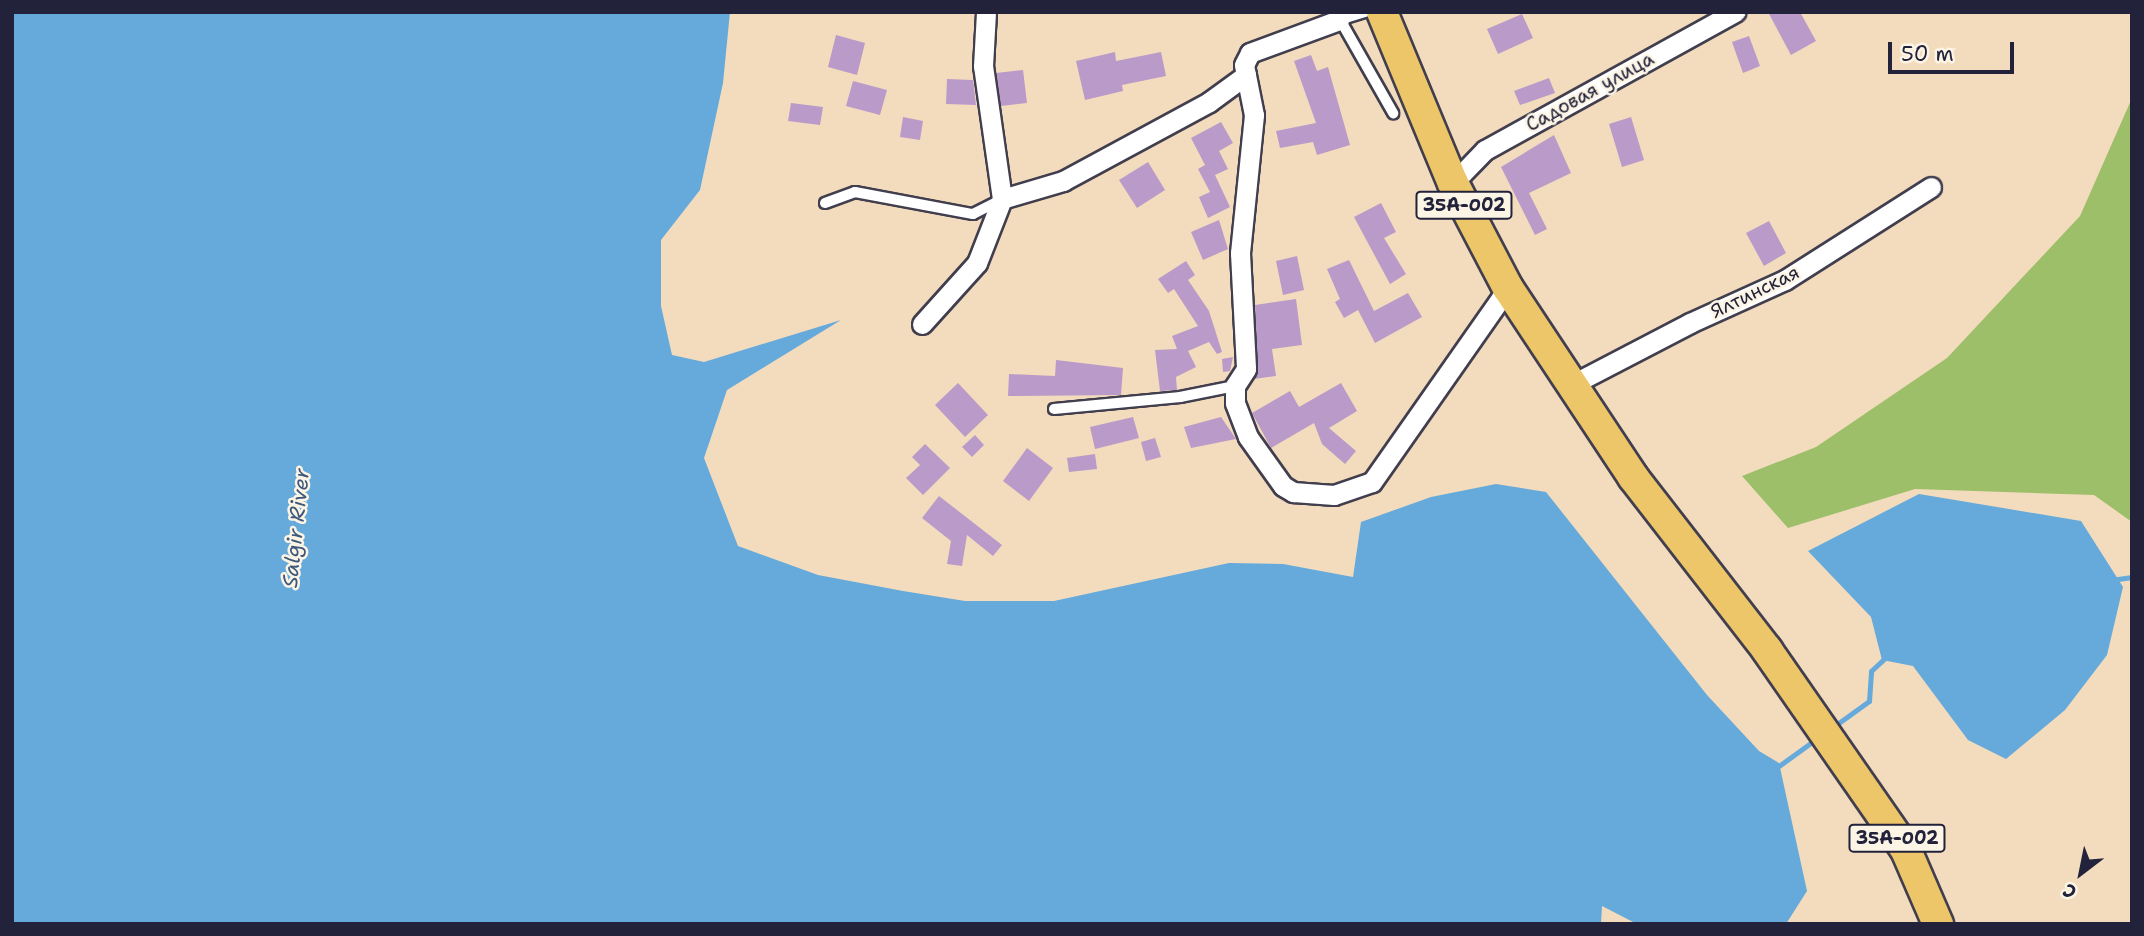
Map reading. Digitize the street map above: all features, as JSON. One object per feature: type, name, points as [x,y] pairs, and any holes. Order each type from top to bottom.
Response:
[{"type":"main road","name":"35А-002","points":[[1382,12],[1453,183],[1508,288],[1633,477],[1767,650],[1906,850],[1938,924]]},
{"type":"street","points":[[922,324],[977,263],[1002,199],[983,66],[986,12]]},
{"type":"street","name":"Садовая улица","points":[[1453,183],[1485,150],[1735,12]]},
{"type":"street","points":[[1338,16],[1250,53],[1244,65],[1254,116],[1240,253],[1246,369],[1236,386],[1234,402],[1248,437],[1283,486],[1293,492],[1334,495],[1372,482],[1508,288]]},
{"type":"street","points":[[1002,199],[1063,181],[1209,102],[1246,75]]},
{"type":"street","name":"Ялтинская","points":[[1571,385],[1690,323],[1786,280],[1931,187]]},
{"type":"lane","points":[[1366,12],[1338,16],[1393,113]]},
{"type":"lane","points":[[825,203],[855,192],[973,214],[1002,199]]},
{"type":"lane","points":[[1054,409],[1180,397],[1236,386]]},
{"type":"green space","points":[[2132,98],[2132,522],[2094,495],[1915,489],[1788,528],[1742,476],[1816,447],[1947,358],[2080,216]]},
{"type":"water","name":"Salgir River","points":[[12,12],[730,12],[723,83],[700,190],[661,240],[661,306],[672,355],[704,362],[841,320],[727,390],[704,458],[738,546],[818,575],[903,591],[965,601],[1054,601],[1229,563],[1283,564],[1353,577],[1361,522],[1431,497],[1496,484],[1546,492],[1707,695],[1759,751],[1779,763],[1807,891],[1786,924],[1637,924],[1602,906],[1601,924],[12,924]]},
{"type":"water","points":[[1919,494],[2081,521],[2123,587],[2107,655],[2065,710],[2006,759],[1968,740],[1913,666],[1882,660],[1871,617],[1808,551]]},
{"type":"building","points":[[1768,12],[1800,12],[1816,41],[1791,55]]},
{"type":"building","points":[[1522,14],[1533,38],[1498,54],[1487,29]]},
{"type":"building","points":[[836,35],[865,43],[857,75],[828,67]]},
{"type":"building","points":[[1749,36],[1760,66],[1743,73],[1732,42]]},
{"type":"building","points":[[1115,52],[1116,61],[1161,52],[1166,76],[1122,85],[1123,91],[1085,100],[1076,61]]},
{"type":"building","points":[[1311,55],[1317,71],[1328,67],[1350,145],[1317,155],[1313,142],[1280,148],[1276,131],[1316,123],[1294,61]]},
{"type":"building","points":[[1023,70],[1027,103],[1001,106],[996,73]]},
{"type":"building","points":[[1549,78],[1555,93],[1520,105],[1514,91]]},
{"type":"building","points":[[947,79],[973,80],[976,105],[946,104]]},
{"type":"building","points":[[853,81],[887,90],[880,115],[846,106]]},
{"type":"building","points":[[791,103],[823,107],[820,125],[788,121]]},
{"type":"building","points":[[903,117],[923,121],[920,140],[900,137]]},
{"type":"building","points":[[1631,117],[1644,160],[1622,167],[1609,124]]},
{"type":"building","points":[[1221,122],[1233,143],[1219,151],[1228,169],[1215,175],[1230,207],[1208,218],[1199,197],[1210,192],[1198,169],[1205,165],[1191,138]]},
{"type":"building","points":[[1554,135],[1571,173],[1529,193],[1547,229],[1535,235],[1501,167]]},
{"type":"building","points":[[1148,162],[1165,190],[1137,208],[1119,180]]},
{"type":"building","points":[[1381,203],[1396,232],[1384,238],[1406,274],[1390,284],[1354,217]]},
{"type":"building","points":[[1219,220],[1228,249],[1203,260],[1191,232]]},
{"type":"building","points":[[1769,221],[1786,253],[1764,266],[1746,233]]},
{"type":"building","points":[[1297,256],[1304,290],[1283,295],[1276,261]]},
{"type":"building","points":[[1349,260],[1374,311],[1408,293],[1422,317],[1375,343],[1358,310],[1344,318],[1335,302],[1340,299],[1327,269]]},
{"type":"building","points":[[1186,261],[1195,275],[1188,280],[1209,311],[1222,352],[1217,354],[1209,342],[1188,351],[1196,367],[1176,377],[1177,390],[1160,391],[1155,350],[1177,349],[1172,336],[1198,326],[1174,289],[1168,293],[1158,279]]},
{"type":"building","points":[[1296,299],[1302,345],[1272,349],[1276,376],[1254,379],[1258,368],[1255,305]]},
{"type":"building","points":[[1233,357],[1230,371],[1223,372],[1222,359]]},
{"type":"building","points":[[1056,360],[1123,368],[1121,395],[1008,396],[1009,374],[1055,376]]},
{"type":"building","points":[[958,383],[988,415],[965,437],[935,405]]},
{"type":"building","points":[[1341,383],[1357,411],[1329,428],[1356,451],[1345,464],[1322,444],[1314,423],[1271,448],[1252,413],[1290,391],[1299,407]]},
{"type":"building","points":[[1133,417],[1139,438],[1095,449],[1090,427]]},
{"type":"building","points":[[1221,417],[1236,439],[1191,448],[1184,427]]},
{"type":"building","points":[[975,435],[984,445],[972,457],[962,447]]},
{"type":"building","points":[[1155,438],[1161,457],[1146,461],[1141,442]]},
{"type":"building","points":[[925,444],[950,468],[923,495],[906,478],[920,465],[912,457]]},
{"type":"building","points":[[1027,448],[1053,468],[1029,501],[1003,481]]},
{"type":"building","points":[[1095,454],[1097,469],[1069,472],[1067,458]]},
{"type":"building","points":[[939,496],[1002,545],[993,556],[967,535],[962,566],[947,564],[951,541],[922,518]]},
{"type":"waterway","points":[[2111,580],[2132,577]]},
{"type":"waterway","points":[[1833,727],[1869,701],[1871,671],[1886,657]]},
{"type":"waterway","points":[[1776,768],[1816,739]]}]
